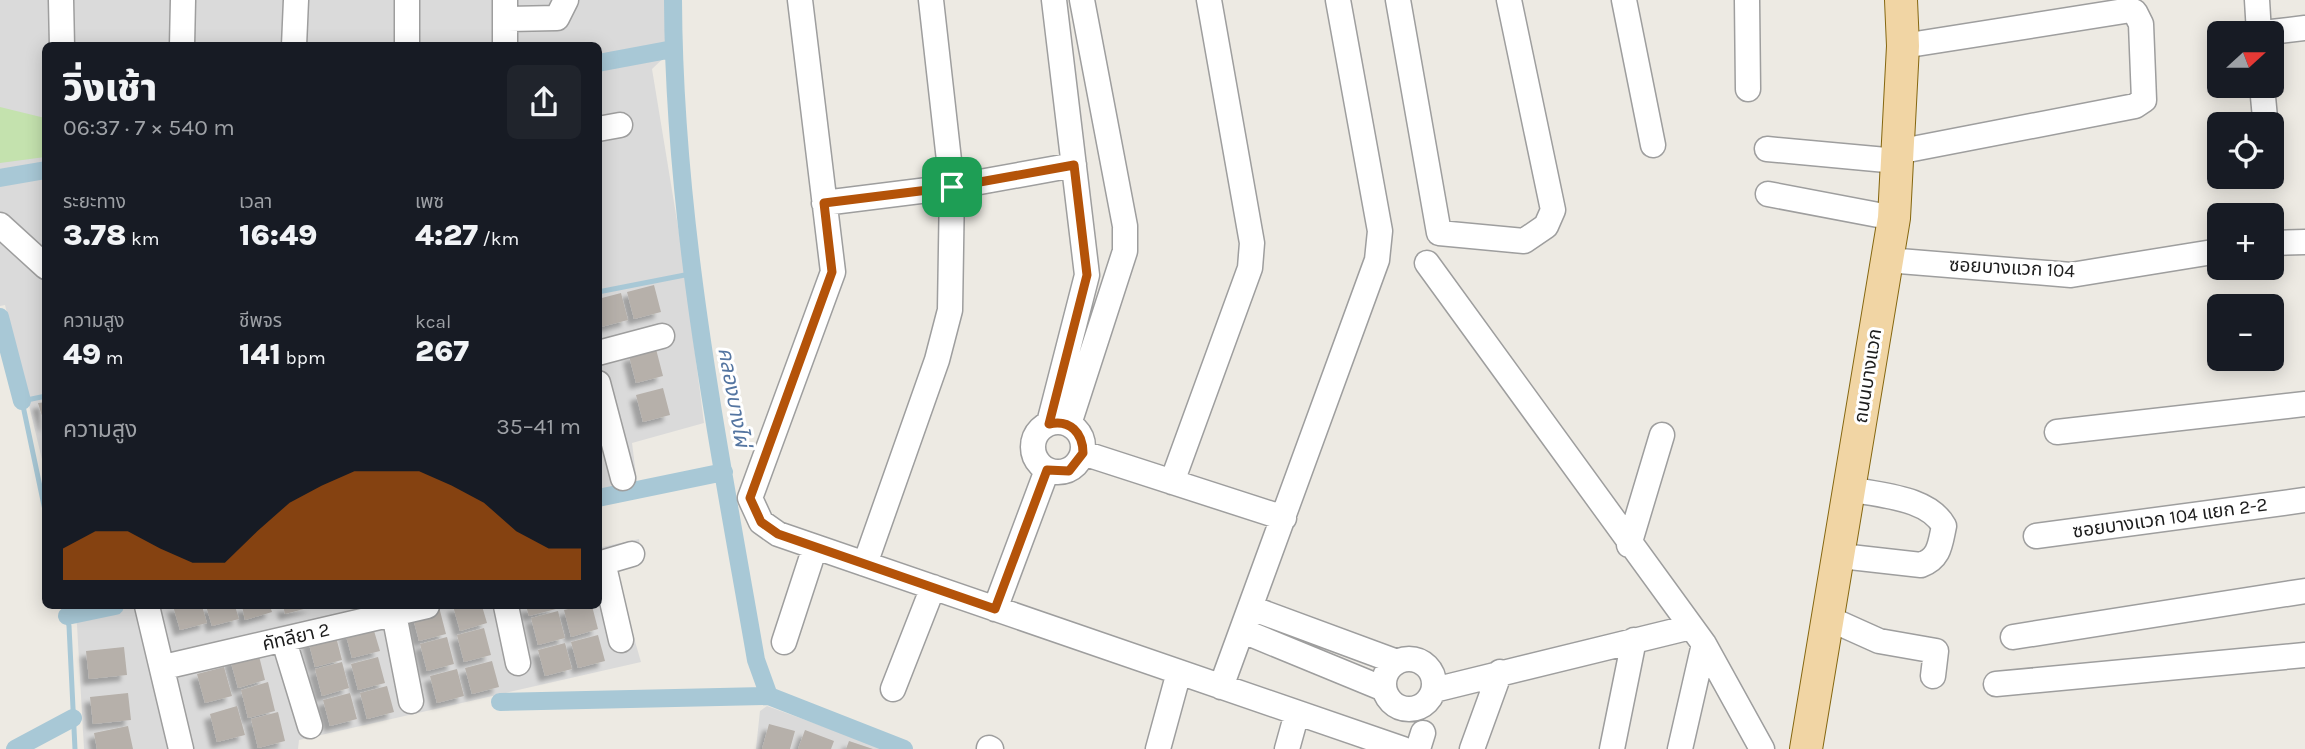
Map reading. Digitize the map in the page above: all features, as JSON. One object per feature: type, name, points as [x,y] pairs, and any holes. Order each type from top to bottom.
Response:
[{"type":"main road","name":"ถนนบางแวก","points":[[1806,749],[1841,556],[1894,218],[1903,47],[1901,0]]},
{"type":"street","points":[[61,0],[62,42]]},
{"type":"street","points":[[182,42],[183,0]]},
{"type":"street","points":[[294,42],[296,0]]},
{"type":"street","points":[[407,0],[407,42]]},
{"type":"street","points":[[505,42],[505,9],[557,18],[566,0]]},
{"type":"street","points":[[800,0],[832,272],[750,498],[761,522],[778,534],[1403,749]]},
{"type":"street","points":[[865,564],[937,360],[950,310],[952,187],[931,0]]},
{"type":"street","points":[[1054,0],[1087,275],[1059,424]]},
{"type":"street","points":[[1059,424],[1081,437],[1083,453],[1069,471],[1047,470],[1035,458],[1033,450],[1037,434],[1059,424],[1125,251],[1125,226],[1082,0]]},
{"type":"street","points":[[1172,482],[1250,268],[1252,243],[1209,0]]},
{"type":"street","points":[[1221,687],[1377,260],[1380,231],[1338,0]]},
{"type":"street","points":[[1398,0],[1439,233],[1524,241],[1546,226],[1553,210],[1509,0]]},
{"type":"street","points":[[1624,0],[1653,145]]},
{"type":"street","points":[[1747,0],[1748,89]]},
{"type":"street","points":[[2257,0],[2260,21]]},
{"type":"street","points":[[1767,149],[1897,156],[2135,106],[2144,100],[2141,24],[2131,10],[1903,47]]},
{"type":"street","points":[[2284,30],[2305,27]]},
{"type":"street","points":[[824,203],[952,187],[1074,165]]},
{"type":"street","points":[[1768,194],[1894,218]]},
{"type":"street","points":[[0,225],[42,263]]},
{"type":"street","points":[[2284,243],[2305,242]]},
{"type":"street","name":"ซอยบางแวก 104","points":[[1887,260],[2071,275],[2207,253]]},
{"type":"street","points":[[1427,262],[1629,545],[1697,635],[1762,749]]},
{"type":"street","points":[[602,352],[662,336]]},
{"type":"street","points":[[602,398],[623,478]]},
{"type":"street","points":[[2057,432],[2305,404]]},
{"type":"street","points":[[1629,545],[1662,435]]},
{"type":"street","points":[[1083,453],[1284,518]]},
{"type":"street","points":[[995,609],[1047,470]]},
{"type":"street","points":[[1841,556],[1921,565],[1937,554],[1944,526],[1937,514],[1925,506],[1851,489]]},
{"type":"street","name":"ซอยบางแวก 104 แยก 2-2","points":[[2036,536],[2305,500]]},
{"type":"street","points":[[784,642],[815,547]]},
{"type":"street","points":[[602,563],[632,554]]},
{"type":"street","points":[[602,567],[621,640]]},
{"type":"street","points":[[893,688],[933,587]]},
{"type":"street","points":[[2013,637],[2305,591]]},
{"type":"street","points":[[1251,608],[1397,662]]},
{"type":"street","name":"คัทลียา 2","points":[[164,667],[415,609]]},
{"type":"street","points":[[507,609],[518,663]]},
{"type":"street","points":[[149,611],[181,749]]},
{"type":"street","points":[[394,614],[411,701]]},
{"type":"street","points":[[1830,619],[1879,641],[1936,651],[1933,676]]},
{"type":"street","points":[[1242,631],[1384,689],[1393,704],[1409,710],[1426,705],[1434,690],[1432,673],[1421,662],[1405,659],[1397,662],[1386,673],[1384,689]]},
{"type":"street","points":[[1434,690],[1634,640],[1697,635]]},
{"type":"street","points":[[1680,749],[1697,635]]},
{"type":"street","points":[[1612,749],[1634,640]]},
{"type":"street","points":[[284,641],[310,726]]},
{"type":"street","points":[[1996,684],[2305,655]]},
{"type":"street","points":[[1158,749],[1179,672]]},
{"type":"street","points":[[1472,749],[1500,672]]},
{"type":"street","points":[[1287,749],[1297,713]]},
{"type":"shaded area","points":[[0,0],[672,0],[673,49],[652,69],[681,245],[704,423],[632,443],[639,498],[602,504],[602,42],[42,42],[42,459],[5,305],[0,306]]},
{"type":"shaded area","points":[[639,539],[642,560],[615,572],[641,662],[299,740],[298,749],[84,749],[77,625],[74,609],[602,609],[602,547]]},
{"type":"shaded area","points":[[767,706],[885,749],[756,749],[760,711]]},
{"type":"green space","points":[[0,107],[42,117],[42,157],[0,163]]},
{"type":"building","points":[[654,285],[661,312],[634,319],[627,292]]},
{"type":"building","points":[[621,293],[628,320],[602,327],[602,298]]},
{"type":"building","points":[[656,349],[663,376],[636,383],[629,356]]},
{"type":"building","points":[[663,388],[670,415],[643,422],[636,395]]},
{"type":"building","points":[[174,609],[203,609],[207,623],[180,630]]},
{"type":"building","points":[[207,609],[236,609],[239,619],[212,626]]},
{"type":"building","points":[[243,609],[271,609],[272,612],[245,620]]},
{"type":"building","points":[[284,609],[304,609],[285,614]]},
{"type":"building","points":[[440,609],[446,634],[419,641],[412,614]]},
{"type":"building","points":[[454,609],[483,609],[487,623],[460,631]]},
{"type":"building","points":[[527,609],[556,609],[529,616]]},
{"type":"building","points":[[593,609],[598,629],[571,637],[564,610]]},
{"type":"building","points":[[558,611],[565,638],[538,645],[531,618]]},
{"type":"building","points":[[372,624],[380,651],[352,658],[345,632]]},
{"type":"building","points":[[484,628],[491,655],[464,662],[457,635]]},
{"type":"building","points":[[335,633],[342,660],[315,667],[308,640]]},
{"type":"building","points":[[598,635],[605,661],[578,668],[571,642]]},
{"type":"building","points":[[447,637],[454,664],[427,671],[420,644]]},
{"type":"building","points":[[565,643],[572,669],[545,676],[538,650]]},
{"type":"building","points":[[124,647],[127,675],[89,679],[86,651]]},
{"type":"building","points":[[258,652],[265,680],[238,688],[230,659]]},
{"type":"building","points":[[378,657],[385,683],[358,690],[351,664]]},
{"type":"building","points":[[492,661],[499,687],[472,694],[465,668]]},
{"type":"building","points":[[342,662],[349,688],[322,696],[315,669]]},
{"type":"building","points":[[224,667],[232,696],[205,703],[197,674]]},
{"type":"building","points":[[457,669],[464,696],[437,703],[430,676]]},
{"type":"building","points":[[268,682],[275,711],[248,718],[241,690]]},
{"type":"building","points":[[387,686],[394,712],[367,719],[360,693]]},
{"type":"building","points":[[128,693],[131,720],[93,724],[90,697]]},
{"type":"building","points":[[350,693],[357,719],[330,726],[323,700]]},
{"type":"building","points":[[237,706],[245,735],[217,742],[210,714]]},
{"type":"building","points":[[278,712],[285,741],[258,748],[251,719]]},
{"type":"building","points":[[769,724],[795,731],[790,749],[762,749]]},
{"type":"building","points":[[128,726],[133,749],[97,749],[94,733]]},
{"type":"building","points":[[805,730],[834,741],[831,749],[798,749]]},
{"type":"building","points":[[849,741],[873,749],[846,749]]},
{"type":"waterway","name":"คลองบางไผ่","points":[[673,0],[675,84],[690,250],[713,414],[756,660],[769,696],[904,749]]},
{"type":"waterway","points":[[602,62],[673,49]]},
{"type":"waterway","points":[[0,178],[42,171]]},
{"type":"waterway","points":[[602,291],[690,274]]},
{"type":"waterway","points":[[0,317],[22,401]]},
{"type":"waterway","points":[[42,397],[22,401],[42,496]]},
{"type":"waterway","points":[[602,497],[724,472]]},
{"type":"waterway","points":[[65,609],[69,626],[75,749]]},
{"type":"waterway","points":[[67,616],[101,609]]},
{"type":"waterway","points":[[500,702],[769,696]]},
{"type":"waterway","points":[[15,749],[73,718]]},
{"type":"route","points":[[1074,165],[1087,275],[1049,424],[1063,423],[1076,430],[1081,437],[1083,453],[1069,471],[1054,473],[1047,470],[995,609],[778,534],[761,522],[750,498],[832,272],[824,203],[952,187],[1074,165]]}]
